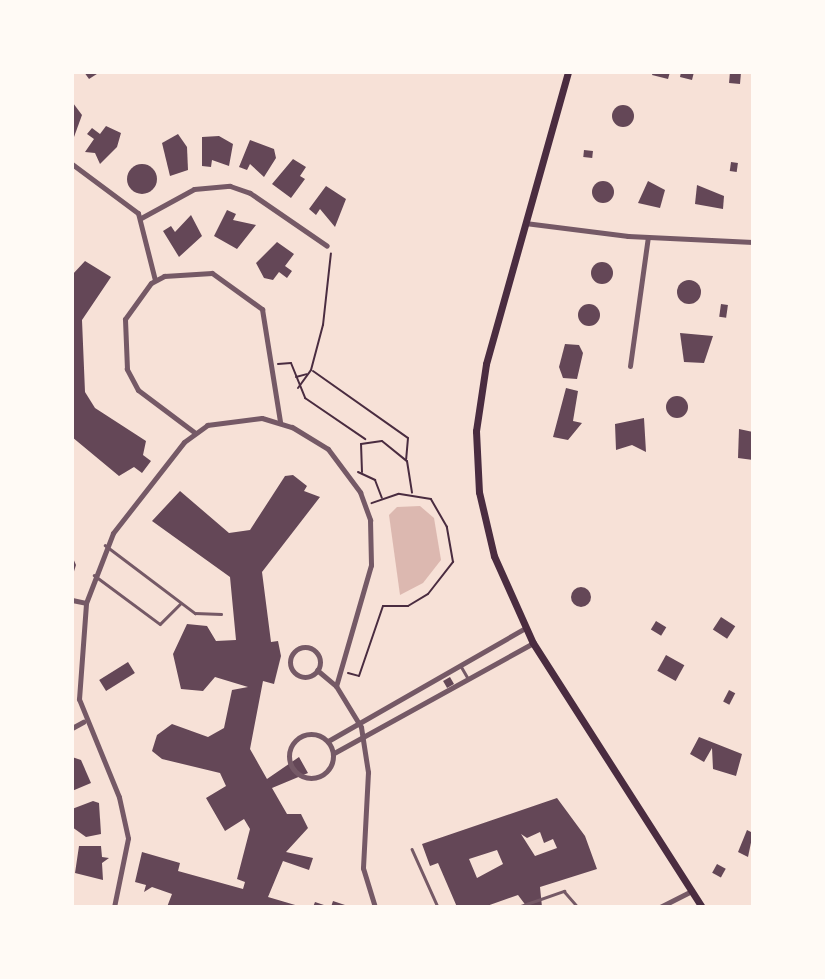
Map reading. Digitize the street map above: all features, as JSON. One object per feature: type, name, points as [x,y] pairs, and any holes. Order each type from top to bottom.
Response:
[{"type":"main road","points":[[568,72],[486,364],[476,457],[491,546],[525,628],[702,907]]},
{"type":"street","points":[[72,164],[141,218],[155,280]]},
{"type":"street","points":[[141,218],[194,189],[230,186],[250,193],[327,246]]},
{"type":"street","points":[[525,222],[648,237],[753,242]]},
{"type":"street","points":[[630,366],[648,237]]},
{"type":"street","points":[[194,432],[138,390],[128,374],[124,323],[155,280],[201,272],[221,277],[265,313],[280,422]]},
{"type":"street","points":[[114,907],[127,868],[126,819],[83,722],[78,673],[86,603],[105,545],[194,432],[225,420],[280,422],[328,449],[353,478],[366,505],[371,565],[336,686]]},
{"type":"street","points":[[72,600],[86,603]]},
{"type":"street","points":[[328,741],[459,663],[525,628]]},
{"type":"street","points":[[334,753],[328,741],[315,734],[300,737],[290,748],[290,762],[301,776],[314,778],[327,772],[334,753],[533,643]]},
{"type":"street","points":[[317,670],[296,673],[294,652],[312,649],[317,670],[336,686],[359,723],[363,736],[368,800],[363,868],[375,907]]},
{"type":"street","points":[[72,728],[83,722]]},
{"type":"street","points":[[660,907],[692,891]]},
{"type":"lane","points":[[105,545],[180,604],[204,616],[221,614]]},
{"type":"lane","points":[[93,575],[160,624],[180,604]]},
{"type":"lane","points":[[459,663],[468,678]]},
{"type":"lane","points":[[412,849],[438,907]]},
{"type":"lane","points":[[518,907],[564,891],[577,906]]},
{"type":"lane","points":[[566,907],[577,906]]},
{"type":"path","points":[[298,388],[311,370],[323,325],[327,246]]},
{"type":"path","points":[[274,365],[291,363],[298,388],[365,439],[382,441],[406,459]]},
{"type":"path","points":[[311,370],[408,438],[406,459],[412,494]]},
{"type":"path","points":[[295,378],[309,374]]},
{"type":"path","points":[[353,478],[362,471],[365,439]]},
{"type":"path","points":[[362,471],[375,480],[383,499]]},
{"type":"path","points":[[342,669],[359,676],[383,606],[408,606],[451,569],[442,513],[431,499],[412,494],[366,505]]},
{"type":"shaded area","points":[[420,506],[434,518],[441,560],[423,583],[400,595],[389,515],[397,507]]},
{"type":"building","points":[[84,72],[100,72],[89,79]]},
{"type":"building","points":[[653,72],[670,72],[668,79],[652,75]]},
{"type":"building","points":[[681,72],[694,72],[692,80],[680,77]]},
{"type":"building","points":[[730,72],[741,73],[740,84],[729,83]]},
{"type":"building","points":[[73,103],[82,115],[74,137],[72,136]]},
{"type":"building","points":[[623,105],[631,108],[634,116],[631,124],[623,127],[615,124],[612,116],[615,108]]},
{"type":"building","points":[[106,126],[121,133],[117,147],[100,164],[95,153],[85,152],[94,139],[87,134],[92,128],[100,134]]},
{"type":"building","points":[[178,134],[187,147],[188,170],[170,176],[162,143]]},
{"type":"building","points":[[219,136],[233,144],[229,166],[212,160],[211,167],[202,166],[202,137]]},
{"type":"building","points":[[250,140],[274,149],[276,158],[264,177],[250,164],[247,170],[239,167]]},
{"type":"building","points":[[584,150],[593,151],[592,158],[583,157]]},
{"type":"building","points":[[293,159],[306,167],[300,176],[305,179],[291,198],[272,184]]},
{"type":"building","points":[[731,162],[738,163],[737,172],[730,171]]},
{"type":"building","points":[[142,164],[153,168],[157,179],[153,190],[142,194],[131,190],[127,179],[131,168]]},
{"type":"building","points":[[603,181],[611,184],[614,192],[611,200],[603,203],[595,200],[592,192],[595,184]]},
{"type":"building","points":[[648,181],[665,190],[660,208],[638,203]]},
{"type":"building","points":[[697,185],[724,196],[723,209],[695,204]]},
{"type":"building","points":[[326,186],[346,199],[335,227],[320,209],[316,215],[309,209]]},
{"type":"building","points":[[227,210],[236,214],[233,220],[256,225],[237,249],[214,236]]},
{"type":"building","points":[[191,215],[202,236],[179,257],[163,231],[171,226],[175,232]]},
{"type":"building","points":[[277,242],[294,254],[285,266],[292,271],[287,278],[279,272],[273,280],[264,278],[256,263]]},
{"type":"building","points":[[85,261],[111,277],[82,320],[85,392],[95,408],[146,441],[143,455],[151,461],[142,473],[134,467],[119,476],[72,437],[72,275]]},
{"type":"building","points":[[602,262],[610,265],[613,273],[610,281],[602,284],[594,281],[591,273],[594,265]]},
{"type":"building","points":[[689,280],[697,284],[701,292],[697,300],[689,304],[681,300],[677,292],[681,284]]},
{"type":"building","points":[[585,304],[593,304],[600,311],[600,319],[593,326],[585,326],[578,319],[578,311]]},
{"type":"building","points":[[721,304],[728,305],[726,318],[719,317]]},
{"type":"building","points":[[680,333],[713,336],[704,363],[684,362]]},
{"type":"building","points":[[565,344],[579,345],[583,353],[577,379],[563,378],[559,367]]},
{"type":"building","points":[[566,388],[578,391],[573,421],[582,423],[568,440],[553,437]]},
{"type":"building","points":[[677,396],[685,399],[688,407],[685,415],[677,418],[669,415],[666,407],[669,399]]},
{"type":"building","points":[[644,418],[646,452],[632,445],[616,450],[615,424]]},
{"type":"building","points":[[739,429],[753,432],[753,460],[738,458]]},
{"type":"building","points":[[293,475],[307,486],[304,491],[320,497],[262,572],[271,642],[278,641],[281,656],[274,684],[263,681],[250,749],[267,779],[299,757],[308,773],[272,788],[287,814],[301,814],[308,828],[286,852],[313,858],[309,870],[283,861],[268,897],[302,907],[167,907],[172,894],[152,887],[144,892],[146,885],[135,882],[142,852],[180,863],[178,871],[243,889],[245,882],[237,879],[250,829],[244,819],[225,831],[206,798],[226,786],[220,773],[162,759],[152,751],[157,735],[172,724],[208,737],[224,728],[232,690],[248,687],[215,677],[203,691],[181,689],[173,654],[187,624],[207,626],[216,641],[236,640],[230,577],[152,521],[180,491],[229,533],[250,530],[285,476]]},
{"type":"building","points":[[72,556],[76,565],[72,578]]},
{"type":"building","points":[[581,587],[588,590],[591,597],[588,604],[581,607],[574,604],[571,597],[574,590]]},
{"type":"building","points":[[721,617],[735,626],[727,639],[713,630]]},
{"type":"building","points":[[656,621],[666,627],[661,636],[651,630]]},
{"type":"building","points":[[666,655],[684,665],[676,681],[657,671]]},
{"type":"building","points":[[128,662],[135,673],[106,691],[99,680]]},
{"type":"building","points":[[450,677],[454,684],[447,688],[443,681]]},
{"type":"building","points":[[729,690],[735,693],[729,705],[723,702]]},
{"type":"building","points":[[699,737],[742,754],[736,776],[713,769],[712,748],[704,762],[690,754]]},
{"type":"building","points":[[72,757],[81,760],[91,783],[72,791]]},
{"type":"building","points":[[557,798],[585,836],[597,869],[540,887],[542,907],[527,907],[518,895],[484,907],[457,907],[438,863],[430,866],[422,844]],"holes":[[[540,832],[544,843],[553,839],[557,848],[535,856],[521,834],[527,838]],[[497,850],[503,864],[477,878],[469,859]]]},
{"type":"building","points":[[93,801],[99,803],[101,834],[86,837],[72,827],[72,809]]},
{"type":"building","points":[[747,830],[753,833],[748,857],[738,852]]},
{"type":"building","points":[[79,846],[101,846],[102,857],[109,858],[102,863],[103,880],[75,873]]},
{"type":"building","points":[[717,864],[726,869],[721,878],[712,873]]},
{"type":"building","points":[[333,901],[351,907],[331,907]]},
{"type":"building","points":[[315,902],[330,907],[313,907]]}]
